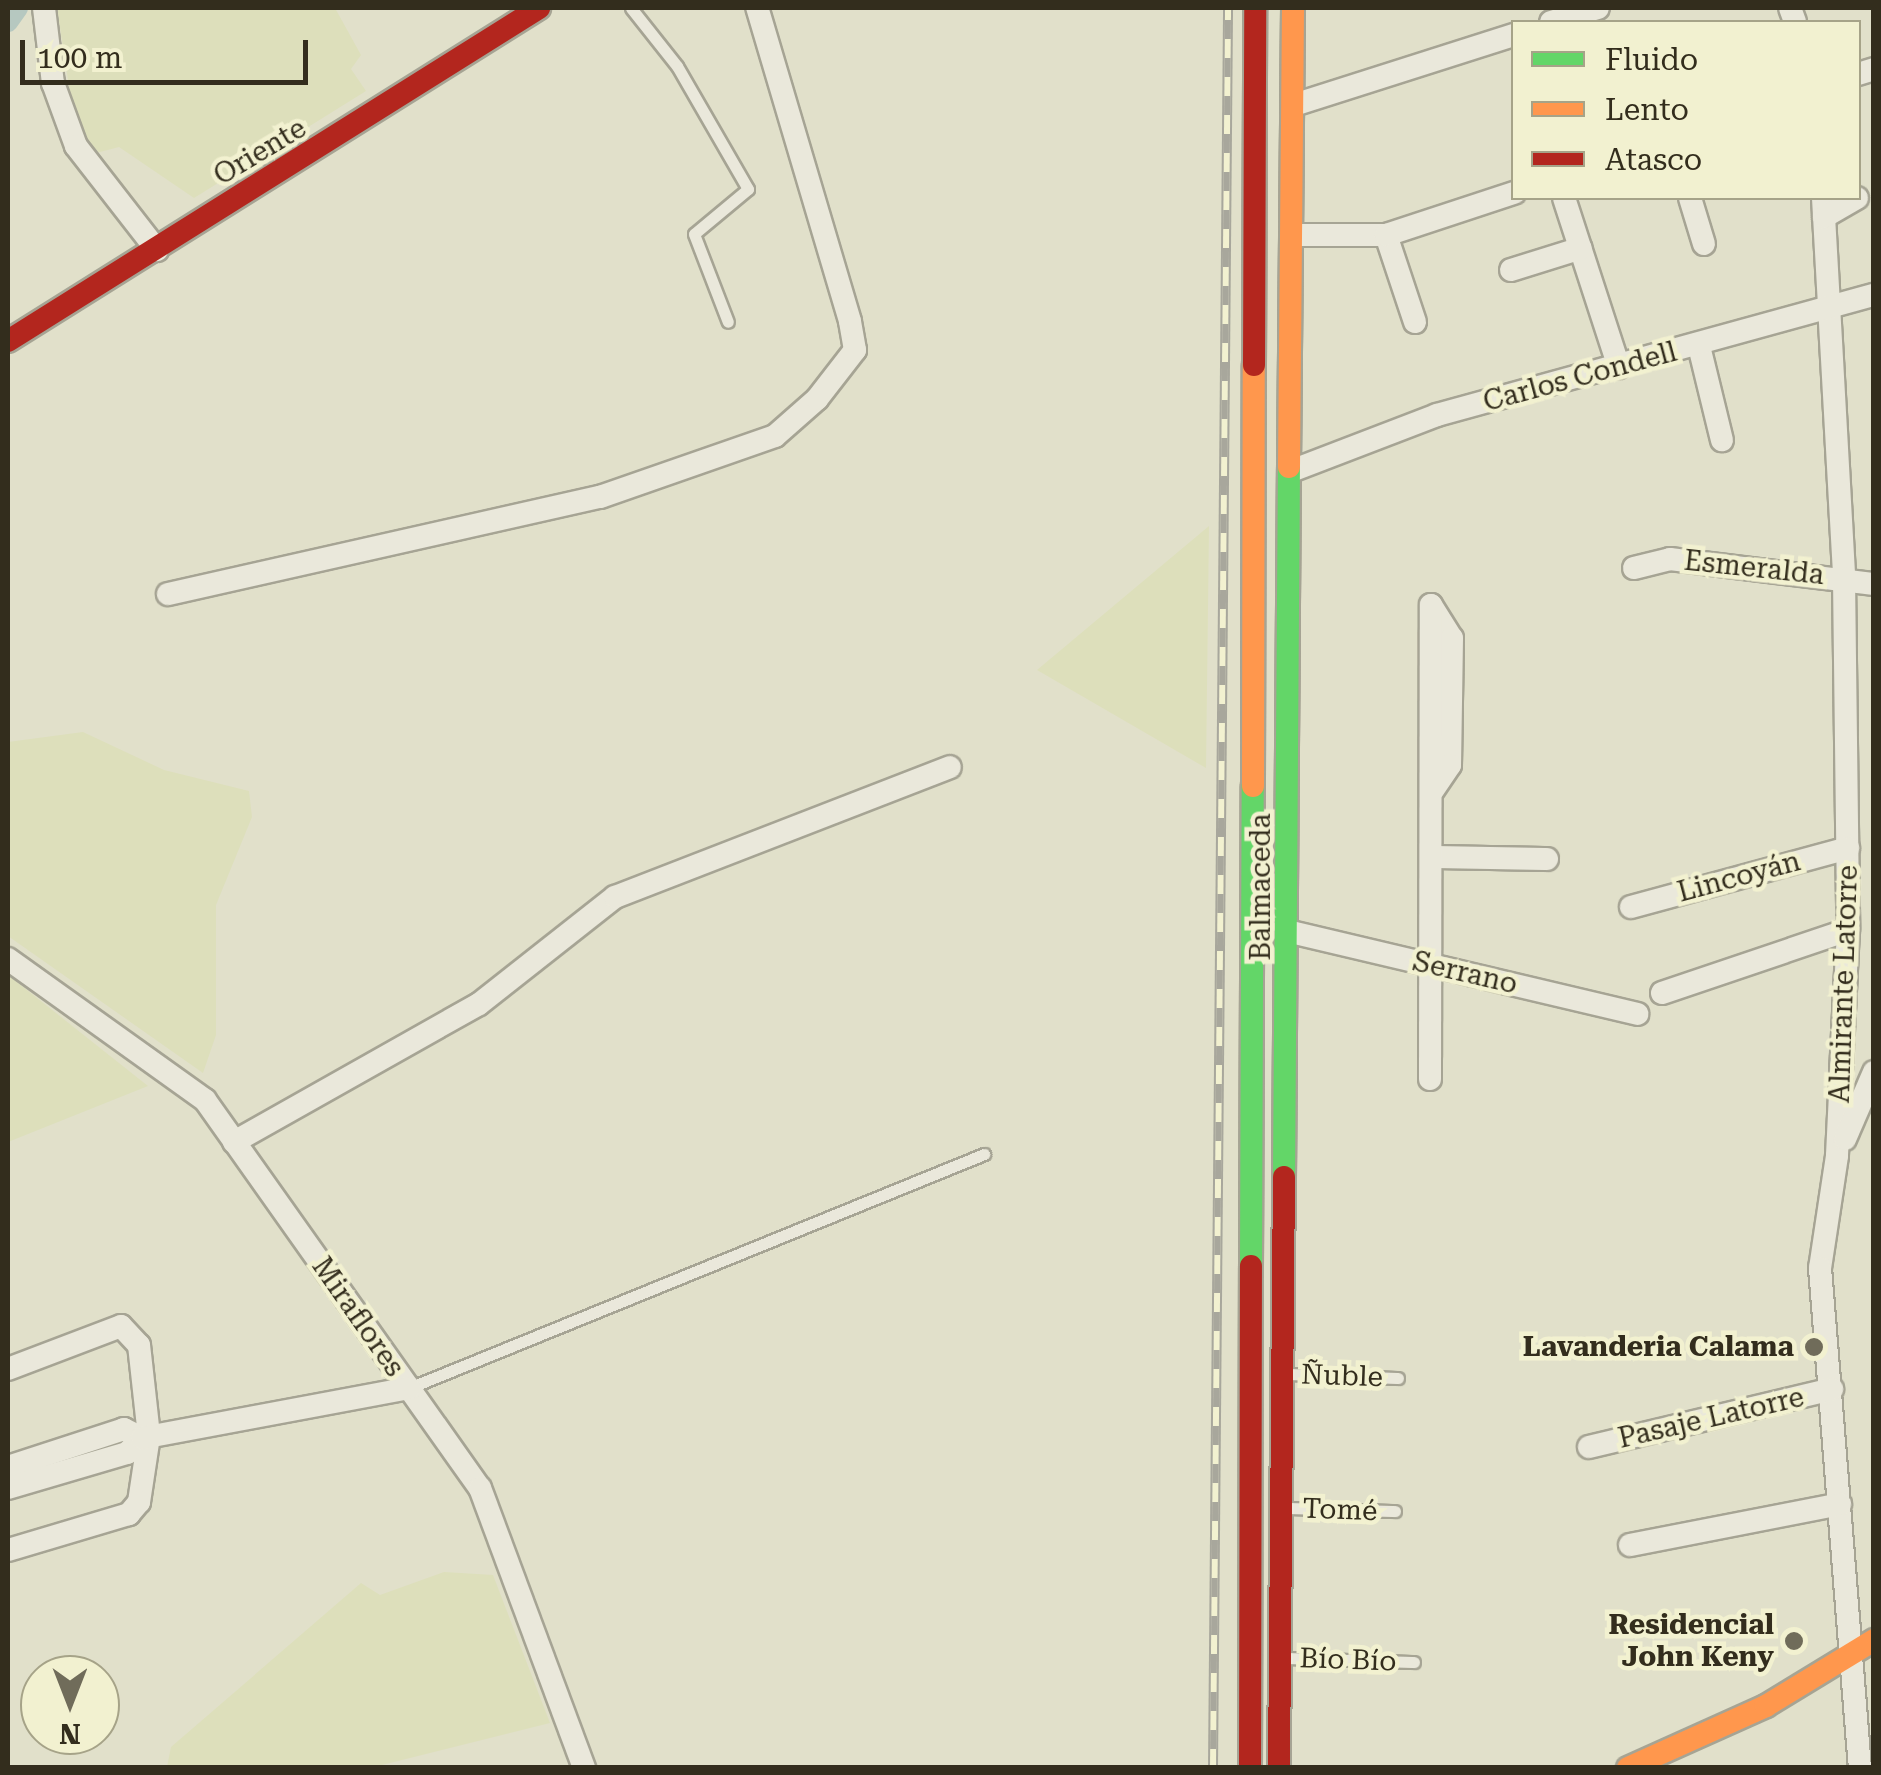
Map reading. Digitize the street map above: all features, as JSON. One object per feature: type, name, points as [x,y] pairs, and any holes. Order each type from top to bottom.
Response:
[{"type":"main road","name":"Oriente","points":[[8,341],[539,8]]},
{"type":"main road","name":"Balmaceda","points":[[1250,1768],[1255,8]]},
{"type":"main road","name":"Balmaceda","points":[[1279,1768],[1292,932],[1293,8]]},
{"type":"main road","points":[[1628,1768],[1766,1706],[1874,1640]]},
{"type":"street","points":[[44,8],[53,83],[76,146],[157,250]]},
{"type":"street","points":[[168,594],[600,497],[775,436],[816,399],[855,350],[850,321],[757,8]]},
{"type":"street","points":[[1559,20],[1598,8]]},
{"type":"street","points":[[1294,104],[1511,35]]},
{"type":"street","points":[[1293,235],[1386,235],[1511,195]]},
{"type":"street","points":[[1565,200],[1619,367]]},
{"type":"street","points":[[1691,200],[1704,244]]},
{"type":"street","name":"Almirante Latorre","points":[[1824,207],[1834,312],[1844,578],[1848,930],[1837,1156],[1820,1268],[1860,1768]]},
{"type":"street","points":[[1386,235],[1415,322]]},
{"type":"street","points":[[1511,270],[1581,248]]},
{"type":"street","name":"Carlos Condell","points":[[1291,471],[1437,415],[1834,312],[1874,295]]},
{"type":"street","points":[[1700,346],[1722,440]]},
{"type":"street","name":"Esmeralda","points":[[1634,568],[1670,560],[1874,584]]},
{"type":"street","points":[[1430,1079],[1434,965],[1431,605],[1452,638],[1450,766],[1433,790]]},
{"type":"street","points":[[234,1142],[479,1004],[615,897],[950,767]]},
{"type":"street","name":"Lincoyán","points":[[1631,907],[1848,848]]},
{"type":"street","points":[[1433,857],[1547,859]]},
{"type":"street","points":[[1662,993],[1848,930]]},
{"type":"street","name":"Serrano","points":[[1292,932],[1637,1014]]},
{"type":"street","name":"Miraflores","points":[[8,959],[205,1100],[480,1488],[584,1768]]},
{"type":"street","points":[[1837,1156],[1872,1077],[1843,1073]]},
{"type":"street","points":[[8,1369],[121,1326],[139,1345],[145,1437],[139,1502],[129,1514],[8,1550]]},
{"type":"street","points":[[8,1488],[126,1453],[145,1437],[408,1388]]},
{"type":"street","name":"Pasaje Latorre","points":[[1590,1447],[1832,1390]]},
{"type":"street","points":[[8,1467],[124,1429],[145,1437]]},
{"type":"street","points":[[1630,1545],[1840,1504]]},
{"type":"lane","points":[[631,8],[677,66],[748,189],[694,234],[728,322]]},
{"type":"lane","points":[[408,1388],[984,1154]]},
{"type":"lane","name":"Ñuble","points":[[1287,1374],[1398,1378]]},
{"type":"lane","name":"Tomé","points":[[1285,1508],[1395,1511]]},
{"type":"lane","name":"Bío Bío","points":[[1282,1658],[1414,1662]]},
{"type":"green space","points":[[57,8],[335,8],[361,55],[351,69],[366,91],[194,198],[119,147],[96,153],[74,119]]},
{"type":"green space","points":[[1209,526],[1206,768],[1037,670]]},
{"type":"green space","points":[[83,732],[164,770],[249,791],[252,817],[216,905],[216,1035],[203,1073],[8,936],[8,742]]},
{"type":"green space","points":[[8,975],[148,1086],[8,1142]]},
{"type":"green space","points":[[444,1572],[493,1575],[550,1723],[374,1767],[167,1767],[171,1747],[361,1583],[380,1595]]},
{"type":"waterway","points":[[8,22],[18,8]]},
{"type":"railway","points":[[1213,1768],[1228,8]]},
{"type":"traffic: fast","points":[[1284,1177],[1289,467]]},
{"type":"traffic: fast","points":[[1251,1266],[1253,786]]},
{"type":"traffic: slow","points":[[1289,467],[1293,8]]},
{"type":"traffic: slow","points":[[1253,786],[1254,365]]},
{"type":"traffic: slow","points":[[1628,1768],[1766,1706],[1874,1640]]},
{"type":"traffic: jam","points":[[8,341],[539,8]]},
{"type":"traffic: jam","points":[[1254,365],[1255,8]]},
{"type":"traffic: jam","points":[[1279,1768],[1284,1177]]},
{"type":"traffic: jam","points":[[1250,1768],[1251,1266]]},
{"type":"place","name":"Lavanderia Calama","points":[[1814,1347]]},
{"type":"place","name":"Residencial John Keny","points":[[1794,1641]]}]
